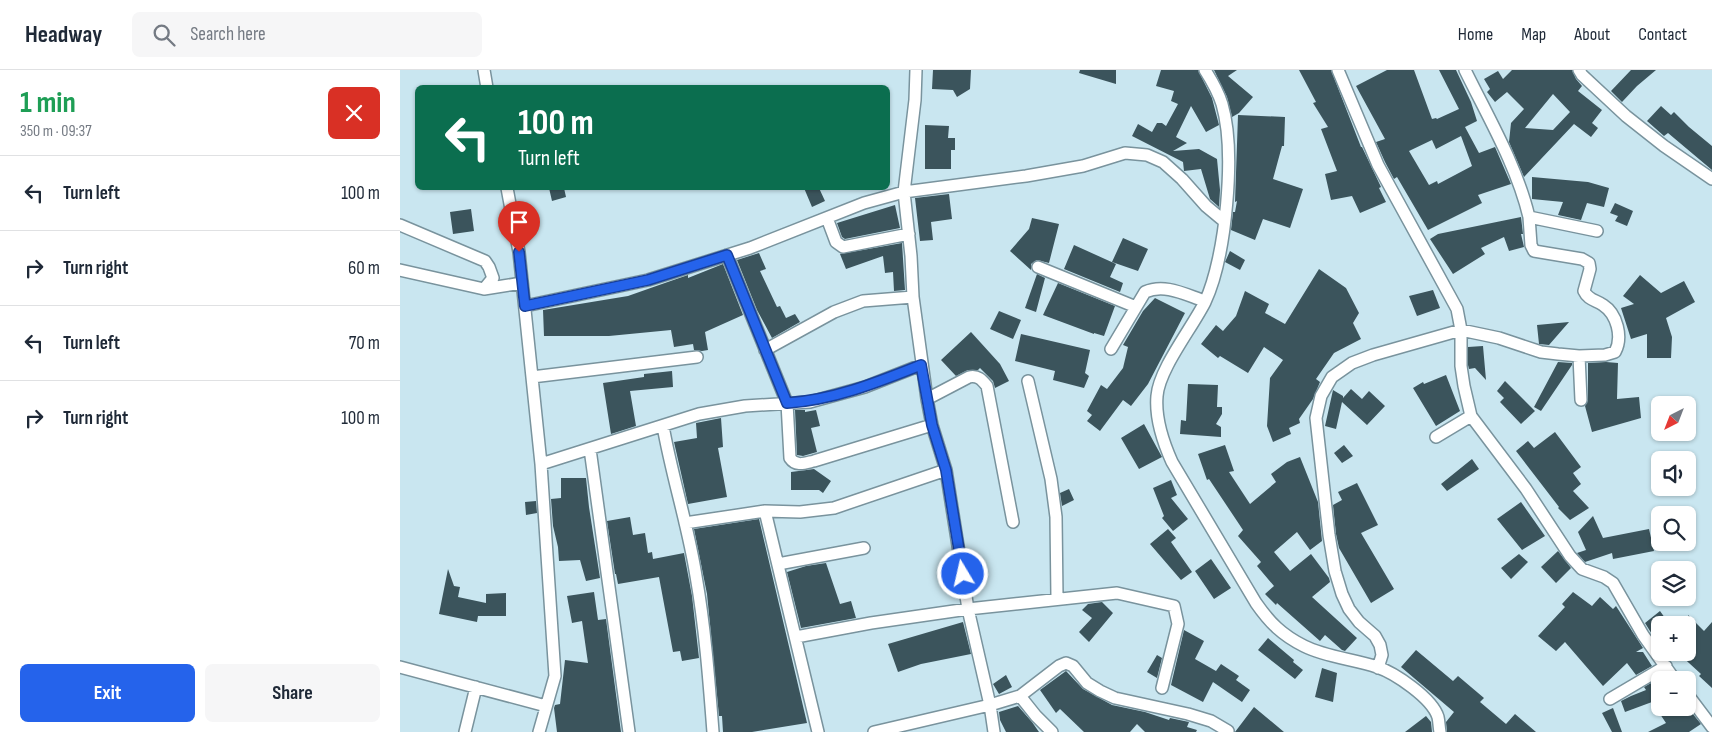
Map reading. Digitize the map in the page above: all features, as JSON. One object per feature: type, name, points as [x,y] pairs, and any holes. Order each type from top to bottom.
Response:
[{"type":"street","points":[[484,70],[486,85]]},
{"type":"street","points":[[916,70],[915,100],[904,192],[921,365],[932,425],[946,470],[968,609],[990,705],[994,732]]},
{"type":"street","points":[[1205,70],[1214,83],[1222,104],[1229,151],[1224,221],[1218,262],[1205,301],[1160,380],[1156,397],[1158,420],[1163,441],[1172,462],[1269,622],[1304,646],[1378,668],[1401,680],[1425,698],[1438,716],[1440,732]]},
{"type":"street","points":[[1338,70],[1378,166],[1457,309],[1461,330],[1464,386],[1471,416],[1526,489],[1570,556],[1582,569],[1604,577],[1613,583],[1643,635],[1669,671]]},
{"type":"street","points":[[1378,668],[1382,655],[1380,645],[1375,636],[1359,622],[1349,609],[1342,594],[1335,572],[1329,535],[1316,418],[1321,396],[1332,377],[1352,364],[1373,355],[1461,330],[1499,338],[1541,352],[1579,356],[1605,356],[1615,352],[1618,344],[1618,327],[1609,309],[1586,295],[1584,287],[1590,269],[1587,261],[1537,253],[1532,249],[1530,216],[1526,204],[1504,149],[1465,70]]},
{"type":"street","points":[[1579,70],[1626,116],[1664,146],[1712,179]]},
{"type":"street","points":[[525,306],[648,280],[750,248],[864,203],[904,192],[1026,176],[1083,166],[1125,153],[1147,155],[1163,162],[1182,179],[1206,206],[1224,221]]},
{"type":"street","points":[[507,190],[519,252],[541,464],[555,676],[538,732]]},
{"type":"street","points":[[1530,216],[1597,231]]},
{"type":"street","points":[[827,218],[836,242],[843,246],[909,234]]},
{"type":"street","points":[[400,225],[485,262],[490,267],[493,278],[484,289]]},
{"type":"street","points":[[727,255],[787,403],[790,458],[793,463],[814,461],[932,425]]},
{"type":"street","points":[[1038,268],[1136,307]]},
{"type":"street","points":[[400,270],[484,289],[522,282]]},
{"type":"street","points":[[1111,349],[1145,292],[1154,288],[1169,289],[1205,301]]},
{"type":"street","points":[[766,350],[834,312],[863,301],[913,297]]},
{"type":"street","points":[[1579,356],[1581,400]]},
{"type":"street","points":[[532,377],[697,357]]},
{"type":"street","points":[[541,464],[699,414],[745,406],[810,402],[865,387],[921,365]]},
{"type":"street","points":[[927,398],[969,377],[974,376],[982,380],[987,386],[1013,522]]},
{"type":"street","points":[[1028,381],[1051,479],[1056,517],[1057,598]]},
{"type":"street","points":[[1436,437],[1471,416]]},
{"type":"street","points":[[663,426],[670,466],[696,576],[707,655],[713,732]]},
{"type":"street","points":[[590,449],[629,732]]},
{"type":"street","points":[[685,523],[765,511],[800,512],[834,508],[946,470]]},
{"type":"street","points":[[765,511],[818,732]]},
{"type":"street","points":[[778,564],[864,548]]},
{"type":"street","points":[[796,637],[871,623],[968,609],[1117,593],[1174,606],[1178,624],[1162,688]]},
{"type":"street","points":[[874,732],[990,705],[1020,696],[1059,666],[1066,663],[1088,683],[1115,698],[1188,714],[1211,721],[1228,731]]},
{"type":"street","points":[[1610,699],[1666,666]]},
{"type":"street","points":[[400,667],[546,706]]},
{"type":"street","points":[[465,732],[476,687]]},
{"type":"street","points":[[1020,696],[1052,732]]},
{"type":"street","points":[[1696,706],[1712,727]]},
{"type":"building","points":[[933,70],[971,70],[970,89],[957,97],[953,90],[932,89]]},
{"type":"building","points":[[1080,70],[1116,70],[1116,84],[1079,73]]},
{"type":"building","points":[[1161,70],[1198,70],[1212,98],[1219,125],[1206,132],[1191,106],[1176,137],[1187,143],[1173,151],[1199,149],[1217,159],[1220,190],[1219,207],[1210,199],[1201,169],[1184,171],[1183,162],[1132,136],[1138,124],[1152,132],[1157,123],[1162,123],[1166,126],[1178,104],[1171,101],[1174,91],[1156,86]]},
{"type":"building","points":[[1214,70],[1237,70],[1228,76],[1253,97],[1239,113],[1232,117],[1227,97]]},
{"type":"building","points":[[1299,70],[1331,70],[1361,147],[1381,187],[1379,188],[1386,202],[1360,213],[1352,196],[1331,200],[1325,174],[1337,171],[1321,129],[1328,127],[1313,103],[1316,102]]},
{"type":"building","points":[[1387,70],[1414,70],[1432,119],[1437,119],[1459,109],[1439,70],[1456,70],[1471,102],[1477,121],[1465,127],[1479,153],[1495,147],[1511,184],[1478,195],[1482,203],[1428,230],[1397,177],[1394,179],[1385,162],[1376,142],[1385,139],[1356,86]],"holes":[[[1461,136],[1472,166],[1438,184],[1437,181],[1429,185],[1409,151],[1432,140],[1436,149]]]},
{"type":"building","points":[[1512,70],[1572,70],[1582,86],[1578,91],[1602,110],[1592,123],[1598,128],[1591,137],[1574,124],[1524,177],[1509,142],[1511,123],[1524,109],[1507,92],[1495,102],[1487,92],[1490,89],[1484,79],[1498,71],[1503,79]],"holes":[[[1553,94],[1570,112],[1553,130],[1525,128]]]},
{"type":"building","points":[[1631,70],[1656,70],[1622,102],[1611,91]]},
{"type":"building","points":[[1661,106],[1671,115],[1674,112],[1712,146],[1712,170],[1668,133],[1664,136],[1647,121]]},
{"type":"building","points":[[1238,115],[1285,117],[1284,146],[1282,146],[1273,179],[1303,189],[1290,228],[1263,219],[1255,240],[1231,230],[1233,212],[1235,212],[1237,201],[1235,202]]},
{"type":"building","points":[[925,125],[949,126],[948,138],[955,138],[955,150],[951,150],[951,169],[925,169]]},
{"type":"building","points":[[1532,177],[1588,182],[1609,188],[1604,207],[1587,203],[1581,220],[1558,215],[1563,202],[1532,199]]},
{"type":"building","points":[[549,190],[564,190],[566,197],[552,201]]},
{"type":"building","points":[[805,190],[820,190],[825,201],[812,207]]},
{"type":"building","points":[[949,194],[952,219],[931,222],[933,240],[920,241],[915,198]]},
{"type":"building","points":[[1615,203],[1633,211],[1627,226],[1615,221],[1618,216],[1610,213]]},
{"type":"building","points":[[895,205],[900,228],[845,239],[842,237],[837,223]]},
{"type":"building","points":[[471,209],[474,231],[453,234],[450,212]]},
{"type":"building","points":[[1521,217],[1523,234],[1521,234],[1524,247],[1509,251],[1504,237],[1481,248],[1485,254],[1453,274],[1430,239],[1438,234]]},
{"type":"building","points":[[1032,218],[1059,224],[1049,263],[1037,260],[1031,264],[1031,270],[1010,251],[1029,229]]},
{"type":"building","points":[[1123,238],[1148,249],[1138,271],[1112,262]]},
{"type":"building","points":[[902,243],[905,290],[894,291],[893,272],[885,273],[883,256],[846,269],[840,254]]},
{"type":"building","points":[[1074,245],[1116,264],[1110,277],[1123,283],[1120,292],[1064,269]]},
{"type":"building","points":[[1230,251],[1245,260],[1240,270],[1225,262]]},
{"type":"building","points":[[759,253],[766,269],[760,271],[777,307],[780,306],[786,318],[795,314],[800,322],[772,338],[757,310],[737,260]]},
{"type":"building","points":[[723,264],[743,315],[705,332],[708,350],[694,350],[693,344],[674,347],[671,330],[609,336],[544,336],[543,310],[628,296],[688,275],[688,278]]},
{"type":"building","points":[[1319,269],[1346,288],[1359,313],[1353,323],[1361,339],[1334,353],[1316,379],[1320,382],[1313,399],[1299,419],[1300,423],[1289,428],[1291,434],[1273,442],[1267,426],[1270,378],[1283,360],[1264,347],[1248,373],[1220,356],[1218,358],[1201,344],[1216,325],[1223,331],[1236,316],[1245,291],[1269,304],[1265,313],[1285,324]]},
{"type":"building","points":[[1037,274],[1045,278],[1036,312],[1025,308]]},
{"type":"building","points":[[1640,275],[1661,293],[1684,281],[1695,302],[1666,318],[1672,337],[1671,358],[1647,358],[1647,334],[1631,339],[1621,308],[1634,304],[1623,296]]},
{"type":"building","points":[[1058,283],[1115,306],[1104,336],[1043,315]]},
{"type":"building","points":[[1433,290],[1440,308],[1417,316],[1409,296]]},
{"type":"building","points":[[1155,298],[1185,313],[1148,384],[1131,406],[1123,400],[1100,431],[1087,421],[1092,415],[1087,411],[1101,385],[1107,389],[1123,368],[1128,347],[1123,345],[1143,311]]},
{"type":"building","points":[[999,311],[1021,320],[1013,339],[990,329]]},
{"type":"building","points":[[1569,322],[1549,345],[1539,344],[1537,325]]},
{"type":"building","points":[[971,332],[1000,364],[1009,381],[995,388],[993,381],[980,368],[978,370],[968,370],[956,376],[941,360]]},
{"type":"building","points":[[1021,334],[1090,350],[1085,373],[1089,376],[1084,388],[1053,380],[1055,371],[1015,361]]},
{"type":"building","points":[[1483,346],[1486,380],[1475,368],[1469,369],[1468,365],[1468,347]]},
{"type":"building","points":[[1558,362],[1572,363],[1572,365],[1541,411],[1534,407]]},
{"type":"building","points":[[1588,363],[1618,363],[1617,399],[1639,397],[1641,418],[1592,432],[1585,406],[1588,400]]},
{"type":"building","points":[[672,371],[673,387],[630,391],[636,426],[611,434],[603,383],[644,377],[644,374]]},
{"type":"building","points":[[1446,375],[1460,411],[1436,426],[1413,388],[1423,382],[1424,384]]},
{"type":"building","points":[[1505,381],[1535,411],[1521,424],[1500,402],[1504,398],[1497,391]]},
{"type":"building","points":[[1188,384],[1218,385],[1217,407],[1222,407],[1222,414],[1216,424],[1221,427],[1221,437],[1180,434],[1181,420],[1186,421]]},
{"type":"building","points":[[1351,389],[1362,399],[1369,391],[1385,406],[1367,425],[1342,402],[1336,429],[1325,426],[1333,390],[1343,396],[1343,398]]},
{"type":"building","points":[[795,410],[805,410],[805,412],[816,410],[820,426],[811,428],[817,452],[803,456],[797,455]]},
{"type":"building","points":[[721,418],[723,447],[718,448],[727,497],[688,504],[674,442],[697,438],[696,423]]},
{"type":"building","points":[[1144,424],[1162,457],[1139,469],[1121,438]]},
{"type":"building","points":[[1555,432],[1581,467],[1573,473],[1581,484],[1573,491],[1589,508],[1570,520],[1558,508],[1516,451],[1528,441],[1534,448]]},
{"type":"building","points":[[1225,445],[1234,471],[1229,472],[1250,504],[1276,482],[1271,474],[1287,462],[1300,457],[1318,502],[1322,541],[1310,550],[1297,532],[1274,552],[1290,571],[1311,554],[1329,578],[1330,582],[1312,597],[1357,638],[1345,651],[1325,635],[1320,641],[1265,594],[1274,586],[1257,566],[1261,562],[1238,536],[1243,530],[1209,479],[1207,480],[1198,454]]},
{"type":"building","points":[[1344,445],[1353,456],[1342,463],[1334,453]]},
{"type":"building","points":[[1472,459],[1479,469],[1447,491],[1441,484]]},
{"type":"building","points":[[814,469],[831,481],[823,493],[819,490],[791,490],[791,472]]},
{"type":"building","points":[[561,478],[586,478],[600,578],[586,581],[580,560],[559,561],[551,499],[561,498]]},
{"type":"building","points":[[1171,480],[1177,495],[1171,498],[1188,519],[1173,531],[1162,518],[1164,516],[1153,488]]},
{"type":"building","points":[[1357,483],[1378,525],[1361,533],[1394,589],[1371,603],[1339,548],[1336,534],[1333,505],[1342,500],[1338,492]]},
{"type":"building","points":[[1069,489],[1074,500],[1062,506],[1060,493]]},
{"type":"building","points":[[536,501],[537,513],[526,515],[525,502]]},
{"type":"building","points":[[1521,502],[1545,536],[1522,550],[1497,519]]},
{"type":"building","points":[[1593,516],[1603,538],[1649,529],[1651,551],[1654,551],[1613,559],[1612,553],[1585,562],[1577,553],[1586,550],[1578,532]]},
{"type":"building","points":[[630,517],[633,535],[645,533],[648,553],[652,552],[653,559],[684,553],[692,596],[699,658],[682,661],[680,651],[673,652],[659,577],[618,584],[607,521]]},
{"type":"building","points":[[759,519],[807,723],[752,732],[723,732],[722,716],[719,716],[707,594],[694,529]]},
{"type":"building","points":[[1168,529],[1176,538],[1171,542],[1192,572],[1181,580],[1150,544]]},
{"type":"building","points":[[1558,551],[1571,568],[1556,583],[1541,567]]},
{"type":"building","points":[[1519,554],[1528,562],[1511,579],[1501,568]]},
{"type":"building","points":[[1211,559],[1231,588],[1214,599],[1195,571]]},
{"type":"building","points":[[826,563],[840,604],[851,601],[856,618],[801,628],[787,572],[806,566]]},
{"type":"building","points":[[448,569],[454,586],[460,587],[458,597],[486,603],[486,594],[506,593],[506,616],[478,616],[477,622],[439,614]]},
{"type":"building","points":[[594,592],[598,620],[606,619],[621,732],[557,732],[554,708],[555,705],[560,704],[565,660],[588,663],[582,621],[572,623],[567,596]]},
{"type":"building","points":[[1573,592],[1592,606],[1600,597],[1613,609],[1616,606],[1643,648],[1636,652],[1643,652],[1652,666],[1636,675],[1627,663],[1603,686],[1565,642],[1556,651],[1538,636],[1565,607],[1562,604]]},
{"type":"building","points":[[1102,602],[1113,613],[1089,642],[1079,632],[1092,618],[1082,610],[1088,604]]},
{"type":"building","points":[[1660,611],[1664,616],[1654,616]]},
{"type":"building","points":[[1651,618],[1651,633],[1645,623]]},
{"type":"building","points":[[963,622],[971,654],[921,664],[898,672],[888,644]]},
{"type":"building","points":[[1712,622],[1712,688],[1699,676],[1701,674],[1687,661],[1696,661],[1696,623],[1704,631]]},
{"type":"building","points":[[1184,630],[1204,641],[1195,659],[1216,671],[1221,664],[1239,676],[1236,680],[1250,690],[1242,702],[1213,682],[1203,702],[1171,685]]},
{"type":"building","points":[[1268,638],[1303,670],[1295,679],[1258,650]]},
{"type":"building","points":[[1416,650],[1453,681],[1458,676],[1484,698],[1480,702],[1506,724],[1515,714],[1536,732],[1447,732],[1446,722],[1454,712],[1401,667]]},
{"type":"building","points":[[1157,655],[1162,658],[1157,678],[1147,672]]},
{"type":"building","points":[[1322,668],[1337,673],[1333,702],[1315,697]]},
{"type":"building","points":[[1066,671],[1083,689],[1112,705],[1145,712],[1169,720],[1170,718],[1189,722],[1187,727],[1197,730],[1196,732],[1145,732],[1137,724],[1130,732],[1084,732],[1060,709],[1056,713],[1040,690]]},
{"type":"building","points":[[1006,675],[1012,687],[999,694],[993,684]]},
{"type":"building","points":[[1651,683],[1651,702],[1625,712],[1621,701],[1646,690],[1644,687]]},
{"type":"building","points":[[1018,706],[1039,732],[1006,732],[1000,720],[999,712]]},
{"type":"building","points":[[1254,707],[1284,732],[1235,732]]},
{"type":"building","points":[[1613,708],[1622,732],[1612,732],[1602,713]]},
{"type":"building","points":[[1426,716],[1431,722],[1432,732],[1405,732]]},
{"type":"building","points":[[1661,716],[1694,716],[1701,724],[1689,732],[1648,732],[1666,723]]},
{"type":"route","points":[[519,252],[525,306],[648,280],[727,255],[787,403],[810,402],[865,387],[921,365],[932,425],[946,470],[963,574]]}]
